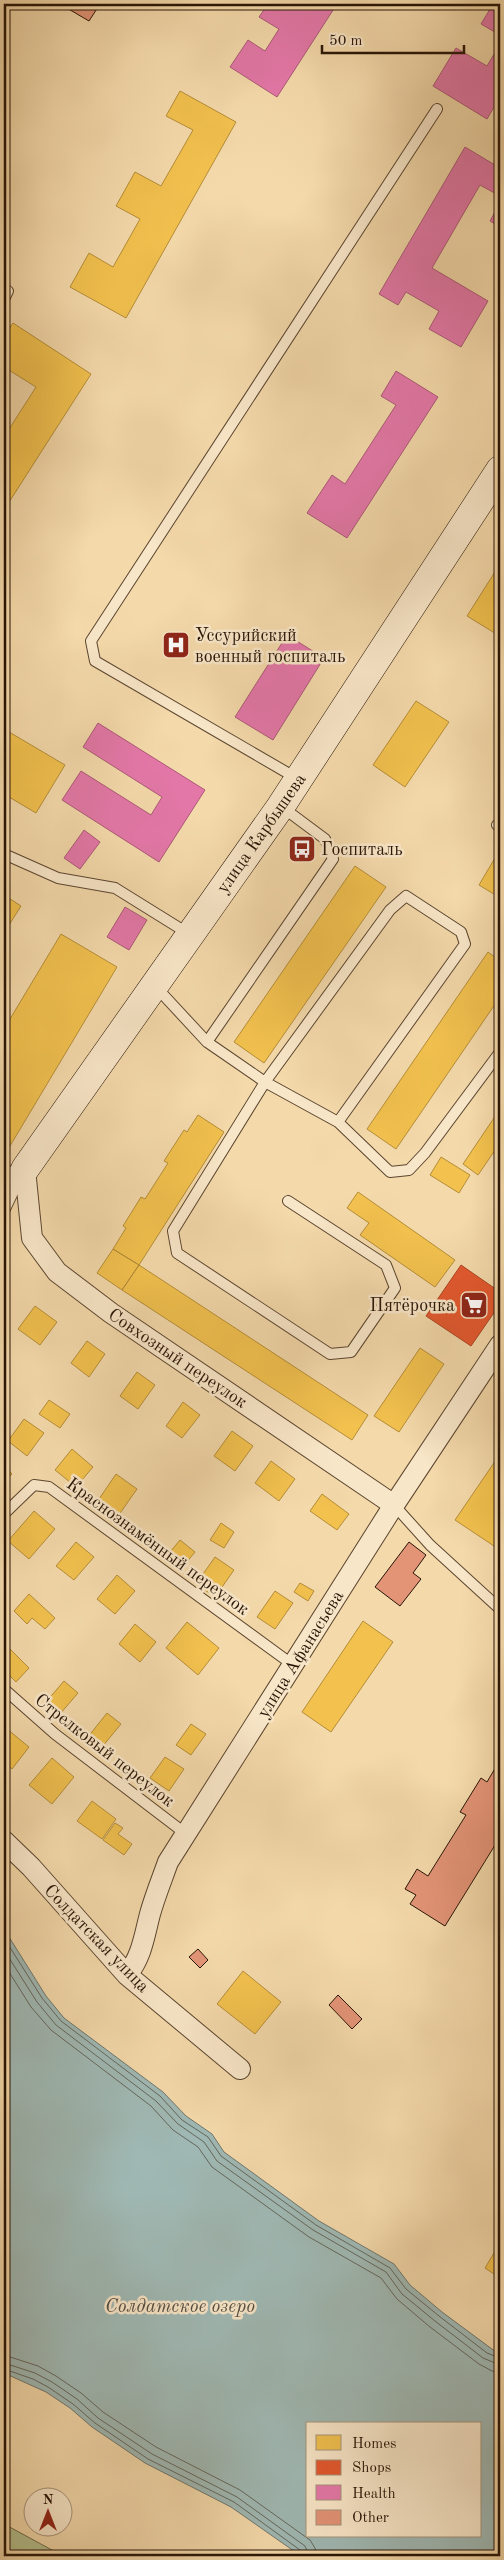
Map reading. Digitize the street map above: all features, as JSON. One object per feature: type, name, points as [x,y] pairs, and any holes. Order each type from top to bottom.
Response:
[{"type":"street","name":"улица Карбышева","points":[[14,1176],[155,986],[281,806],[500,470]]},
{"type":"street","name":"Совхозный переулок","points":[[14,1176],[32,1238],[57,1272],[110,1312],[394,1505]]},
{"type":"street","name":"улица Афанасьева","points":[[127,1975],[136,1964],[143,1946],[150,1913],[168,1862],[394,1505],[500,1345]]},
{"type":"street","name":"Солдатская улица","points":[[4,1841],[31,1868],[127,1975],[240,2069]]},
{"type":"lane","points":[[298,780],[95,661],[91,641],[437,109]]},
{"type":"lane","points":[[208,1042],[332,859],[325,839],[281,806]]},
{"type":"lane","points":[[4,854],[58,878],[115,888],[190,935]]},
{"type":"lane","points":[[288,1201],[386,1265],[395,1288],[351,1352],[330,1354],[177,1253],[173,1231],[265,1082],[390,910],[406,896],[462,932],[465,944],[338,1122]]},
{"type":"lane","points":[[155,986],[208,1042],[265,1082],[338,1122],[390,1172],[409,1170],[425,1153],[500,1052]]},
{"type":"lane","points":[[4,1211],[14,1176]]},
{"type":"lane","name":"Краснознамённый переулок","points":[[4,1514],[34,1485],[49,1487],[293,1665]]},
{"type":"lane","points":[[394,1505],[430,1545],[500,1609]]},
{"type":"lane","name":"Стрелковый переулок","points":[[4,1689],[55,1734],[186,1834]]},
{"type":"green space","points":[[4,2524],[22,2534],[22,2538],[30,2538],[63,2556],[4,2556]]},
{"type":"water","name":"Солдатское озеро","points":[[4,1929],[46,1996],[64,2018],[163,2092],[186,2116],[212,2134],[224,2152],[319,2221],[394,2264],[410,2285],[442,2312],[500,2355],[500,2556],[301,2556],[231,2507],[145,2463],[92,2427],[70,2408],[46,2392],[4,2373]]},
{"type":"building: Homes","points":[[180,91],[236,122],[126,318],[70,287],[89,253],[113,267],[140,219],[116,206],[135,172],[161,186],[193,130],[166,116]]},
{"type":"building: Homes","points":[[13,323],[91,374],[4,510],[4,437],[36,387],[4,367],[4,337]]},
{"type":"building: Homes","points":[[500,564],[500,631],[498,635],[467,616]]},
{"type":"building: Homes","points":[[416,701],[449,722],[405,787],[373,765]]},
{"type":"building: Homes","points":[[4,729],[65,765],[36,813],[4,794]]},
{"type":"building: Homes","points":[[495,858],[500,862],[500,891],[497,896],[479,885]]},
{"type":"building: Homes","points":[[355,866],[386,887],[264,1063],[234,1042]]},
{"type":"building: Homes","points":[[4,895],[21,906],[4,933]]},
{"type":"building: Homes","points":[[61,934],[117,967],[4,1156],[4,1029]]},
{"type":"building: Homes","points":[[488,952],[500,961],[500,997],[396,1149],[367,1129]]},
{"type":"building: Homes","points":[[500,1109],[500,1143],[478,1175],[463,1164]]},
{"type":"building: Homes","points":[[198,1115],[224,1132],[139,1265],[113,1249],[126,1228],[123,1226],[141,1197],[145,1199],[168,1163],[164,1161],[184,1130],[187,1132]]},
{"type":"building: Homes","points":[[441,1157],[470,1175],[459,1193],[430,1175]]},
{"type":"building: Homes","points":[[358,1192],[455,1260],[435,1287],[360,1235],[369,1223],[347,1208]]},
{"type":"building: Homes","points":[[113,1249],[139,1265],[122,1290],[97,1273]]},
{"type":"building: Homes","points":[[139,1265],[368,1415],[352,1440],[122,1290]]},
{"type":"building: Homes","points":[[4,1285],[10,1289],[4,1298]]},
{"type":"building: Homes","points":[[35,1306],[57,1322],[40,1345],[18,1329]]},
{"type":"building: Homes","points":[[87,1341],[105,1354],[89,1377],[71,1363]]},
{"type":"building: Homes","points":[[420,1348],[444,1364],[399,1432],[374,1416]]},
{"type":"building: Homes","points":[[137,1372],[155,1385],[138,1409],[120,1396]]},
{"type":"building: Homes","points":[[49,1400],[70,1414],[60,1428],[39,1414]]},
{"type":"building: Homes","points":[[183,1402],[200,1415],[182,1438],[166,1426]]},
{"type":"building: Homes","points":[[24,1419],[44,1433],[27,1456],[8,1441]]},
{"type":"building: Homes","points":[[232,1431],[253,1446],[235,1471],[214,1456]]},
{"type":"building: Homes","points":[[72,1449],[93,1467],[76,1487],[55,1470]]},
{"type":"building: Homes","points":[[500,1454],[500,1550],[455,1520]]},
{"type":"building: Homes","points":[[271,1461],[295,1479],[279,1501],[255,1483]]},
{"type":"building: Homes","points":[[4,1465],[12,1474],[4,1482]]},
{"type":"building: Homes","points":[[116,1474],[137,1489],[116,1519],[95,1505]]},
{"type":"building: Homes","points":[[322,1494],[349,1514],[337,1530],[310,1511]]},
{"type":"building: Homes","points":[[34,1511],[55,1529],[29,1559],[8,1541]]},
{"type":"building: Homes","points":[[221,1523],[234,1532],[224,1548],[210,1540]]},
{"type":"building: Homes","points":[[180,1540],[195,1552],[181,1569],[166,1557]]},
{"type":"building: Homes","points":[[76,1542],[94,1557],[74,1580],[56,1566]]},
{"type":"building: Homes","points":[[215,1557],[234,1570],[215,1597],[196,1584]]},
{"type":"building: Homes","points":[[117,1575],[135,1591],[115,1614],[97,1599]]},
{"type":"building: Homes","points":[[300,1583],[314,1591],[308,1601],[294,1592]]},
{"type":"building: Homes","points":[[275,1591],[293,1603],[275,1629],[257,1617]]},
{"type":"building: Homes","points":[[29,1594],[55,1618],[45,1629],[32,1618],[27,1624],[14,1611]]},
{"type":"building: Homes","points":[[363,1621],[393,1642],[331,1732],[302,1712]]},
{"type":"building: Homes","points":[[187,1622],[219,1648],[198,1675],[166,1648]]},
{"type":"building: Homes","points":[[135,1624],[156,1642],[140,1662],[119,1644]]},
{"type":"building: Homes","points":[[4,1643],[29,1668],[16,1682],[4,1670]]},
{"type":"building: Homes","points":[[64,1681],[78,1693],[60,1714],[46,1702]]},
{"type":"building: Homes","points":[[107,1713],[121,1724],[97,1753],[84,1742]]},
{"type":"building: Homes","points":[[191,1724],[206,1734],[191,1755],[176,1745]]},
{"type":"building: Homes","points":[[7,1729],[29,1747],[12,1769],[4,1762],[4,1733]]},
{"type":"building: Homes","points":[[165,1757],[184,1769],[169,1791],[150,1778]]},
{"type":"building: Homes","points":[[52,1758],[74,1777],[52,1804],[29,1785]]},
{"type":"building: Homes","points":[[92,1801],[116,1819],[102,1839],[77,1821]]},
{"type":"building: Homes","points":[[115,1823],[123,1828],[118,1834],[132,1844],[124,1855],[103,1840]]},
{"type":"building: Homes","points":[[243,1971],[281,2002],[255,2034],[217,2004]]},
{"type":"building: Homes","points":[[500,2243],[500,2278],[485,2268]]},
{"type":"building: Shops","points":[[461,1265],[500,1292],[500,1304],[471,1346],[426,1316]]},
{"type":"building: Health","points":[[268,4],[337,4],[277,97],[230,67],[248,40],[265,51],[279,29],[259,17]]},
{"type":"building: Health","points":[[493,4],[500,4],[500,35],[481,24]]},
{"type":"building: Health","points":[[500,44],[500,97],[487,119],[433,86],[456,48],[487,66]]},
{"type":"building: Health","points":[[465,147],[500,168],[500,196],[480,185],[432,268],[488,301],[461,347],[429,329],[439,311],[406,292],[398,305],[379,294]]},
{"type":"building: Health","points":[[500,203],[500,227],[490,221]]},
{"type":"building: Health","points":[[396,371],[438,397],[347,538],[307,513],[332,475],[345,484],[396,405],[381,396]]},
{"type":"building: Health","points":[[287,635],[324,658],[273,740],[235,717]]},
{"type":"building: Health","points":[[98,723],[205,790],[159,862],[62,800],[81,771],[151,815],[162,797],[83,747]]},
{"type":"building: Health","points":[[84,830],[100,842],[80,869],[64,858]]},
{"type":"building: Health","points":[[125,907],[147,920],[129,950],[107,937]]},
{"type":"building: Other","points":[[60,4],[100,4],[89,21]]},
{"type":"building: Other","points":[[409,1542],[426,1555],[413,1573],[421,1579],[400,1606],[375,1587]]},
{"type":"building: Other","points":[[500,1760],[500,1837],[445,1926],[410,1904],[416,1895],[405,1889],[417,1869],[428,1876],[466,1815],[460,1812],[481,1778],[487,1782]]},
{"type":"building: Other","points":[[198,1949],[208,1960],[200,1968],[189,1957]]},
{"type":"building: Other","points":[[338,1995],[362,2019],[352,2029],[329,2005]]},
{"type":"place","name":"Уссурийский военный госпиталь","points":[[176,645]]},
{"type":"place","name":"Госпиталь","points":[[302,849]]},
{"type":"place","name":"Пятёрочка","points":[[474,1305]]}]
